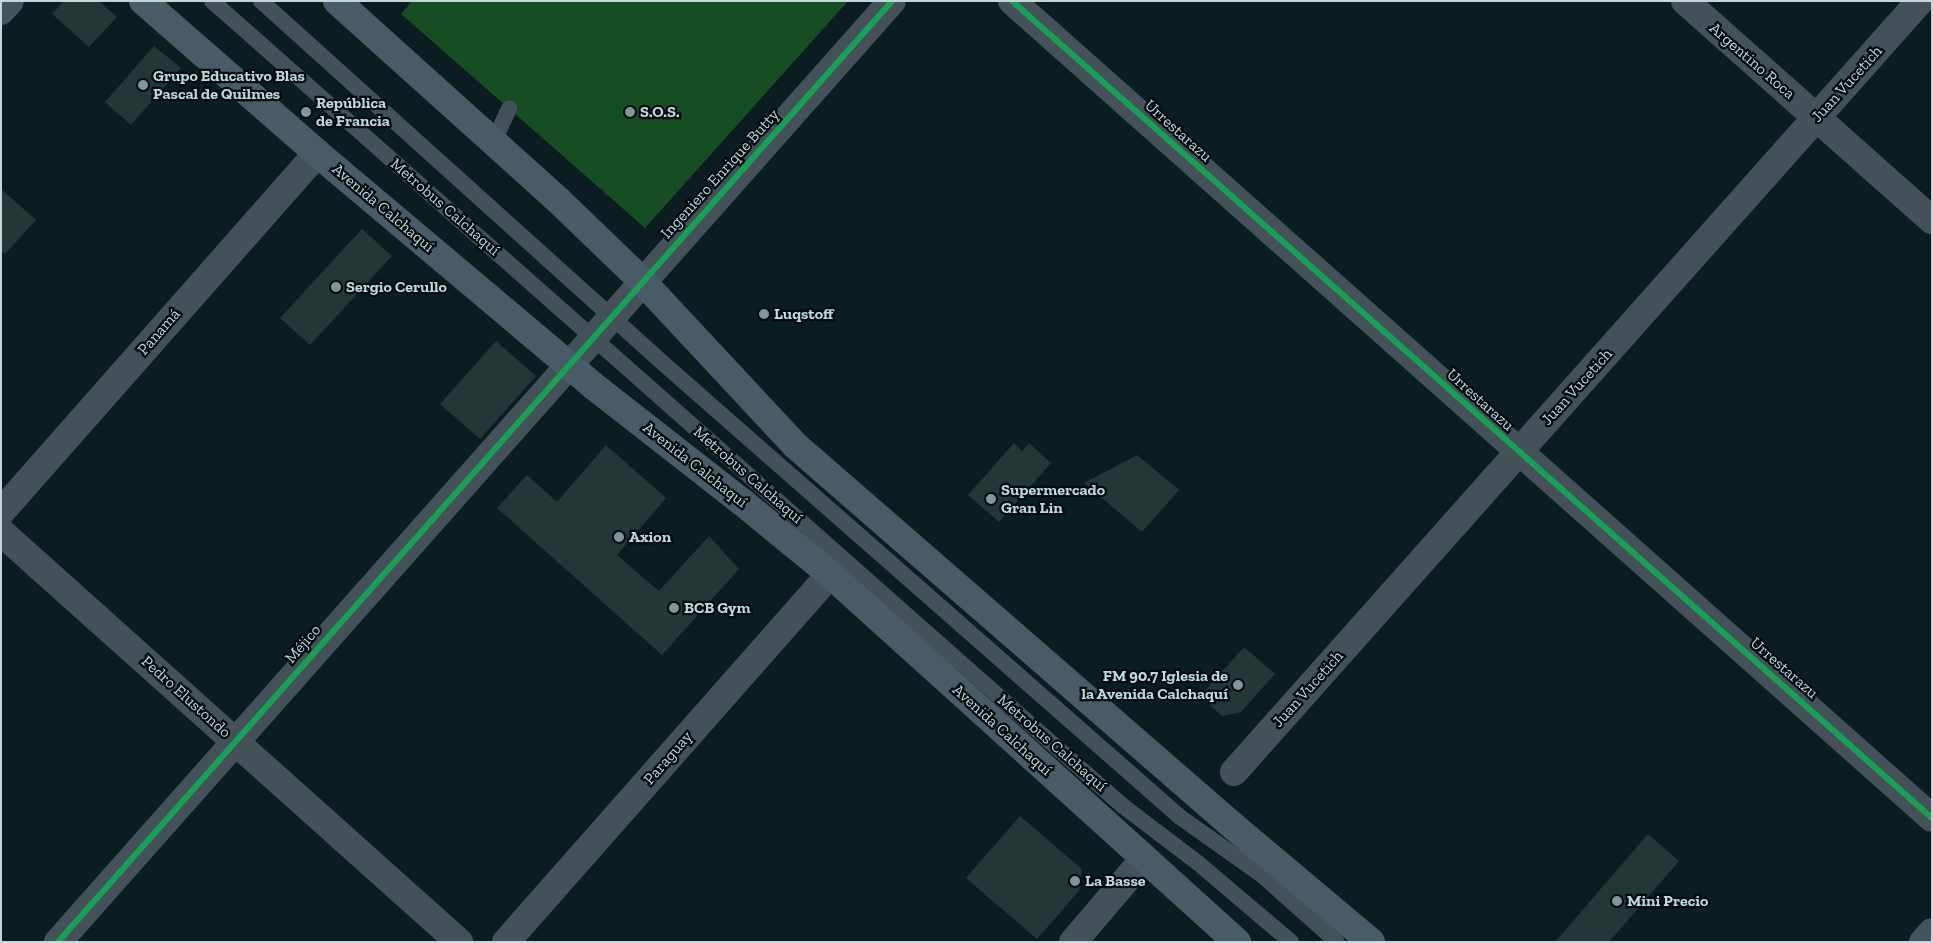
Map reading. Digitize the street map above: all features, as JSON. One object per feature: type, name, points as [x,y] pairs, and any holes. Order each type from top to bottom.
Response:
[{"type":"main road","points":[[1,11],[10,1]]},
{"type":"main road","name":"Avenida Calchaquí","points":[[143,1],[317,153],[568,364],[830,574],[1237,942]]},
{"type":"main road","points":[[337,1],[558,201],[642,281],[796,446],[1240,832],[1371,942]]},
{"type":"main road","points":[[1923,942],[1932,932]]},
{"type":"street","name":"Ingeniero Enrique Butty","points":[[568,364],[613,316],[892,1]]},
{"type":"street","name":"Urrestarazu","points":[[1012,1],[1932,818]]},
{"type":"street","name":"Argentino Roca","points":[[1685,1],[1932,220]]},
{"type":"street","name":"Juan Vucetich","points":[[1234,772],[1920,1]]},
{"type":"street","name":"Panamá","points":[[1,512],[317,153]]},
{"type":"street","name":"Méjico","points":[[58,942],[568,364]]},
{"type":"street","name":"Pedro Elustondo","points":[[1,532],[460,942]]},
{"type":"street","name":"Paraguay","points":[[506,942],[830,574]]},
{"type":"street","points":[[1072,942],[1144,859]]},
{"type":"lane","name":"Metrobus Calchaquí","points":[[212,1],[1123,806],[1198,863],[1291,942]]},
{"type":"lane","name":"Metrobus Calchaquí","points":[[261,1],[672,370],[1180,817],[1263,876],[1337,942]]},
{"type":"lane","points":[[493,143],[509,109]]},
{"type":"green space","name":"S.O.S.","points":[[412,1],[848,1],[645,228],[401,14]]},
{"type":"building","points":[[64,1],[99,1],[117,17],[89,47],[52,14]]},
{"type":"building","name":"Grupo Educativo Blas Pascal de Quilmes","points":[[154,46],[181,68],[131,125],[105,102]]},
{"type":"building","points":[[1,189],[36,220],[5,254],[1,251]]},
{"type":"building","name":"Sergio Cerullo","points":[[362,229],[392,256],[310,345],[280,318]]},
{"type":"building","points":[[496,341],[536,376],[480,439],[440,404]]},
{"type":"building","points":[[1014,443],[1022,451],[1029,443],[1051,463],[999,522],[968,495]]},
{"type":"building","points":[[606,445],[666,498],[617,555],[659,591],[709,536],[739,569],[662,655],[497,508],[527,475],[557,502]]},
{"type":"building","points":[[1137,455],[1179,490],[1142,532],[1084,483]]},
{"type":"building","name":"FM 90.7 Iglesia de la Avenida Calchaquí","points":[[1244,647],[1275,674],[1241,712],[1222,716],[1200,696]]},
{"type":"building","points":[[1020,816],[1082,869],[1079,891],[1037,939],[966,878]]},
{"type":"building","name":"Mini Precio","points":[[1648,834],[1679,861],[1609,942],[1555,942]]},
{"type":"cycle path","points":[[58,942],[892,1]]},
{"type":"cycle path","points":[[1012,1],[1932,818]]},
{"type":"place","name":"Grupo Educativo Blas Pascal de Quilmes","points":[[143,85]]},
{"type":"place","name":"República de Francia","points":[[306,112]]},
{"type":"place","name":"S.O.S.","points":[[630,112]]},
{"type":"place","name":"Sergio Cerullo","points":[[336,287]]},
{"type":"place","name":"Luqstoff","points":[[764,314]]},
{"type":"place","name":"Supermercado Gran Lin","points":[[991,499]]},
{"type":"place","name":"Axion","points":[[619,537]]},
{"type":"place","name":"BCB Gym","points":[[674,608]]},
{"type":"place","name":"FM 90.7 Iglesia de la Avenida Calchaquí","points":[[1238,685]]},
{"type":"place","name":"La Basse","points":[[1075,881]]},
{"type":"place","name":"Mini Precio","points":[[1617,901]]}]
